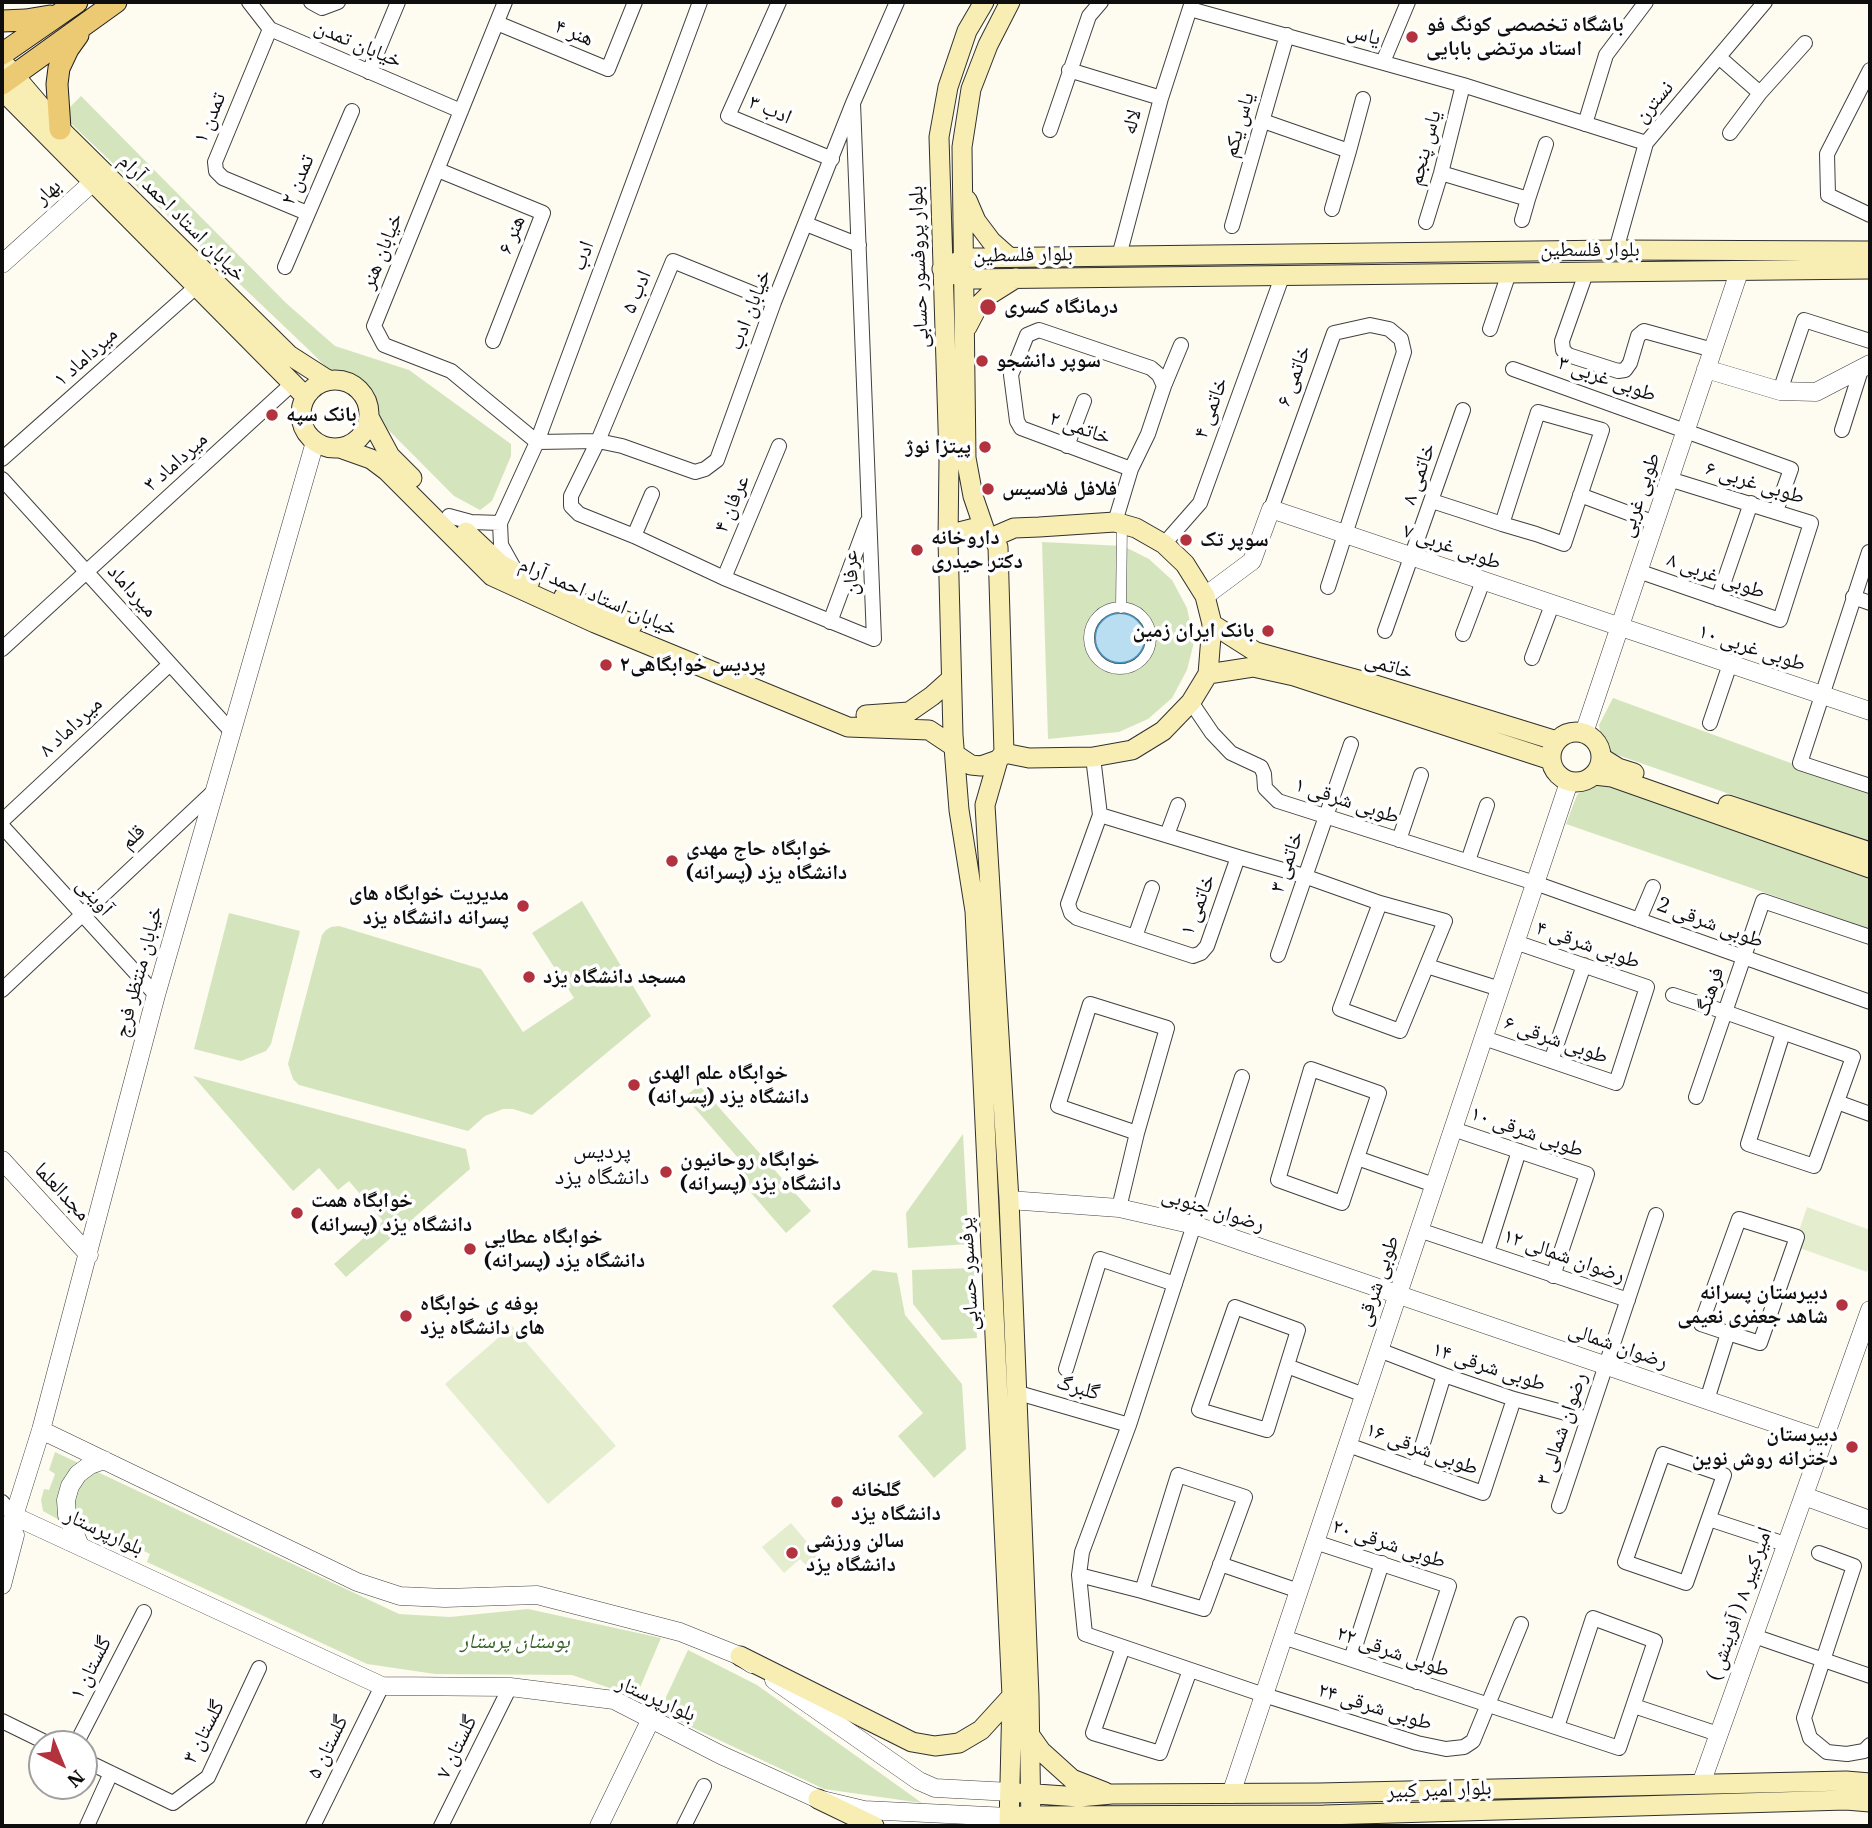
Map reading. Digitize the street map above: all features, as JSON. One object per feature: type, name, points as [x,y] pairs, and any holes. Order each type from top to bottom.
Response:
[{"type":"main road","points":[[5,78],[116,2]]},
{"type":"main road","name":"بلوار پروفسور حسابی","points":[[951,680],[949,459],[939,137],[948,87],[967,31],[984,2]]},
{"type":"main road","name":"بلوار پروفسور حسابی","points":[[1001,757],[998,547],[989,534],[973,496],[966,458],[966,279],[962,146],[971,89],[988,44],[1010,2]]},
{"type":"main road","points":[[2,21],[26,20],[68,8]]},
{"type":"main road","points":[[2,54],[68,8]]},
{"type":"main road","points":[[60,129],[57,84],[59,68],[68,49],[90,20]]},
{"type":"main road","name":"خیابان استاد احمد آرام","points":[[5,78],[289,355],[328,380]]},
{"type":"main road","name":"خیابان استاد احمد آرام","points":[[5,78],[93,182],[300,389]]},
{"type":"main road","points":[[963,191],[976,221],[991,241],[1009,257]]},
{"type":"main road","name":"بلوار فلسطین","points":[[942,269],[965,258],[1009,257],[1616,250],[1870,251]]},
{"type":"main road","name":"بلوار فلسطین","points":[[942,269],[966,279],[1870,270]]},
{"type":"main road","points":[[964,338],[970,319],[978,306],[989,295],[1016,278]]},
{"type":"main road","points":[[328,380],[344,381],[358,388],[367,401],[369,417],[363,435],[353,444],[341,448],[327,448],[315,442],[306,433],[301,421],[300,389],[315,387],[328,380]]},
{"type":"main road","name":"خیابان استاد احمد آرام","points":[[369,417],[390,456],[500,564],[520,576],[851,714],[879,716],[909,712],[922,704]]},
{"type":"main road","name":"خیابان استاد احمد آرام","points":[[341,448],[371,459],[387,471],[492,576],[595,623],[848,726],[929,730]]},
{"type":"main road","points":[[948,540],[965,529],[975,528],[989,534],[1014,528],[1119,524],[1136,528],[1164,544],[1185,564],[1205,596],[1212,624],[1209,674],[1191,702],[1163,731],[1132,750],[1093,757],[1001,757],[981,766],[971,765],[929,730],[935,718],[933,711],[922,704],[951,680]]},
{"type":"main road","name":"خاتمی","points":[[1212,624],[1256,652],[1369,683],[1554,750]]},
{"type":"main road","name":"خاتمی","points":[[1209,674],[1253,667],[1294,676],[1554,750]]},
{"type":"main road","name":"پرفسور حسابی","points":[[951,680],[960,810],[975,911],[1012,1696],[1009,1822]]},
{"type":"main road","points":[[1569,733],[1584,733],[1597,742],[1598,767],[1583,782],[1569,782],[1557,774],[1554,750],[1569,733]]},
{"type":"main road","name":"پرفسور حسابی","points":[[1001,757],[985,805],[1009,1200],[1031,1821]]},
{"type":"main road","points":[[1598,767],[1618,768],[1870,852]]},
{"type":"main road","points":[[1598,767],[1612,778],[1870,868]]},
{"type":"main road","points":[[740,1656],[912,1742],[935,1746],[959,1743],[981,1730],[1012,1696]]},
{"type":"main road","points":[[1029,1734],[1041,1751],[1072,1779],[1090,1788],[1112,1794]]},
{"type":"main road","name":"بلوار امیر کبیر","points":[[1011,1792],[1079,1797],[1112,1794],[1231,1794],[1846,1781],[1870,1783]]},
{"type":"main road","points":[[1449,1790],[1449,1813]]},
{"type":"main road","points":[[818,1799],[874,1826]]},
{"type":"main road","name":"بلوار امیر کبیر","points":[[1009,1822],[1105,1816],[1132,1821],[1846,1800],[1870,1802]]},
{"type":"main road","points":[[1074,1826],[1105,1816]]},
{"type":"street","name":"خیابان تمدن","points":[[249,2],[270,29],[461,111]]},
{"type":"street","points":[[311,2],[322,8],[338,2]]},
{"type":"street","points":[[369,72],[398,2]]},
{"type":"street","name":"خیابان هنر","points":[[505,2],[374,326],[384,345],[451,371],[537,442]]},
{"type":"street","name":"هنر ۴","points":[[497,23],[608,69],[635,2]]},
{"type":"street","name":"ادب","points":[[500,523],[537,442],[700,2]]},
{"type":"street","name":"ادب ۳","points":[[779,2],[728,116],[832,159]]},
{"type":"street","name":"خیابان ادب","points":[[537,442],[598,441],[622,446],[695,472],[705,469],[717,460],[774,302],[853,103],[897,2]]},
{"type":"street","points":[[1050,130],[1089,16],[1101,2]]},
{"type":"street","points":[[1383,62],[1408,2]]},
{"type":"street","points":[[1584,124],[1606,55],[1646,2]]},
{"type":"street","name":"نسترن","points":[[1616,250],[1646,143],[1765,2]]},
{"type":"street","name":"یاس","points":[[1191,5],[1463,85],[1646,143]]},
{"type":"street","name":"لاله","points":[[1119,256],[1161,98],[1191,5]]},
{"type":"street","name":"تمدن ۱","points":[[270,29],[215,162],[216,171],[223,178],[307,213]]},
{"type":"street","name":"یاس یکم","points":[[1232,226],[1287,35]]},
{"type":"street","points":[[1730,133],[1760,93],[1805,43]]},
{"type":"street","points":[[1720,58],[1760,93]]},
{"type":"street","points":[[1069,70],[1161,98]]},
{"type":"street","points":[[1870,70],[1827,153],[1828,195],[1870,215]]},
{"type":"street","name":"یاس پنجم","points":[[1426,222],[1463,85]]},
{"type":"street","points":[[1332,209],[1363,99]]},
{"type":"street","name":"عرفان","points":[[598,441],[571,496],[571,506],[579,514],[724,578],[874,639],[853,103]]},
{"type":"street","name":"تمدن ۲","points":[[285,267],[352,111]]},
{"type":"street","points":[[1263,121],[1349,151]]},
{"type":"street","points":[[1522,220],[1546,144]]},
{"type":"street","name":"هنر ۶","points":[[438,170],[543,213],[493,341]]},
{"type":"street","points":[[1441,173],[1528,199]]},
{"type":"street","name":"بهار","points":[[2,264],[93,182]]},
{"type":"street","points":[[806,224],[859,245]]},
{"type":"street","name":"ادب ۵","points":[[598,441],[673,261],[774,302]]},
{"type":"street","name":"طوبی غربی","points":[[1584,733],[1739,272]]},
{"type":"street","points":[[1490,330],[1509,273]]},
{"type":"street","points":[[1586,273],[1562,341],[1563,350],[1568,355],[1618,371],[1625,370],[1630,363],[1638,336],[1644,331],[1713,350]]},
{"type":"street","name":"خاتمی ۴","points":[[1164,544],[1200,503],[1282,277]]},
{"type":"street","name":"میرداماد ۱","points":[[2,459],[197,286]]},
{"type":"street","points":[[1780,391],[1804,320],[1870,341]]},
{"type":"street","name":"خاتمی ۶","points":[[1205,596],[1252,561],[1334,333],[1370,325],[1390,329],[1401,339],[1404,352],[1345,534]]},
{"type":"street","name":"خاتمی ۲","points":[[1119,524],[1131,469],[1164,386],[1159,375],[1151,368],[1039,330],[1027,335],[1011,375],[1017,421],[1026,432],[1131,469]]},
{"type":"street","points":[[1164,386],[1181,345]]},
{"type":"street","points":[[1706,369],[1780,391],[1816,392],[1866,367]]},
{"type":"street","points":[[1842,430],[1866,367]]},
{"type":"street","name":"طوبی غربی ۳","points":[[1513,369],[1791,469],[1776,511]]},
{"type":"street","name":"میرداماد ۳","points":[[2,649],[86,572],[300,389]]},
{"type":"street","points":[[1067,446],[1084,401]]},
{"type":"street","name":"خاتمی ۸","points":[[1385,631],[1463,410]]},
{"type":"street","points":[[1432,501],[1502,524],[1564,544],[1602,430],[1538,412],[1502,524]]},
{"type":"street","name":"خیابان منتظر فرج","points":[[2,1547],[8,1521],[41,1430],[156,995],[315,442]]},
{"type":"street","name":"عرفان ۴","points":[[724,578],[779,446]]},
{"type":"street","name":"میرداماد","points":[[2,479],[230,731]]},
{"type":"street","name":"طوبی غربی ۶","points":[[1669,479],[1811,523],[1780,620]]},
{"type":"street","points":[[634,536],[652,494]]},
{"type":"street","points":[[1580,495],[1655,523]]},
{"type":"street","points":[[1718,599],[1751,503]]},
{"type":"street","name":"طوبی غربی ۷","points":[[1271,509],[1619,628]]},
{"type":"street","points":[[830,622],[870,513]]},
{"type":"street","points":[[449,516],[471,522],[500,523],[501,545],[520,576]]},
{"type":"street","points":[[1119,524],[1121,608]]},
{"type":"street","points":[[1328,587],[1345,534]]},
{"type":"street","points":[[1869,552],[1800,763],[1870,786]]},
{"type":"street","name":"طوبی غربی ۸","points":[[1638,571],[1780,620]]},
{"type":"street","points":[[1463,634],[1483,581]]},
{"type":"street","points":[[1853,597],[1870,603]]},
{"type":"street","points":[[1532,658],[1552,605]]},
{"type":"street","points":[[1121,608],[1133,610],[1142,617],[1149,627],[1151,641],[1141,661],[1131,667],[1119,669],[1108,667],[1098,660],[1089,640],[1092,626],[1099,616],[1109,610],[1121,608]]},
{"type":"street","name":"طوبی غربی ۱۰","points":[[1619,628],[1870,711]]},
{"type":"street","name":"میرداماد ۸","points":[[2,821],[170,664]]},
{"type":"street","points":[[1710,723],[1730,664]]},
{"type":"street","name":"طوبی شرقی ۱","points":[[1191,702],[1212,733],[1231,753],[1261,767],[1265,788],[1278,802],[1535,883]]},
{"type":"street","name":"خاتمی ۳","points":[[1278,955],[1351,744]]},
{"type":"street","name":"خاتمی ۱","points":[[1093,757],[1100,815],[1068,904],[1071,913],[1077,918],[1193,956],[1201,953],[1208,946],[1238,857],[1100,815]]},
{"type":"street","points":[[1399,840],[1421,775]]},
{"type":"street","name":"طوبی شرقی","points":[[1231,1794],[1569,782]]},
{"type":"street","name":"قلم","points":[[2,990],[214,790]]},
{"type":"street","points":[[1167,835],[1178,805]]},
{"type":"street","points":[[1468,861],[1486,805]]},
{"type":"street","name":"آوینی","points":[[2,826],[156,995]]},
{"type":"street","points":[[1238,857],[1444,921],[1400,1031],[1340,1009],[1380,903]]},
{"type":"street","name":"طوبی شرقی 2","points":[[1535,883],[1870,1002]]},
{"type":"street","points":[[1639,920],[1653,887]]},
{"type":"street","points":[[1135,937],[1152,888]]},
{"type":"street","name":"فرهنگ","points":[[1696,1097],[1763,901],[1870,937]]},
{"type":"street","name":"طوبی شرقی ۴","points":[[1515,942],[1647,987],[1616,1083]]},
{"type":"street","points":[[1551,1061],[1584,965]]},
{"type":"street","points":[[1427,967],[1500,989]]},
{"type":"street","points":[[1673,995],[1725,1012],[1783,1032],[1853,1057],[1814,1166],[1748,1144],[1783,1032]]},
{"type":"street","points":[[1119,1208],[1167,1028],[1090,1004],[1058,1106],[1137,1133]]},
{"type":"street","name":"طوبی شرقی ۶","points":[[1484,1038],[1616,1083]]},
{"type":"street","points":[[1311,1069],[1378,1093],[1357,1158],[1342,1203],[1278,1180],[1311,1069]]},
{"type":"street","points":[[1142,1591],[1178,1475],[1245,1497],[1204,1609],[1079,1575],[1082,1552],[1129,1425],[1242,1077]]},
{"type":"street","points":[[1837,1102],[1870,1114]]},
{"type":"street","name":"طوبی شرقی ۱۰","points":[[1453,1129],[1587,1174],[1553,1276]]},
{"type":"street","points":[[1487,1252],[1518,1151]]},
{"type":"street","points":[[1357,1158],[1434,1185]]},
{"type":"street","name":"مجدالعلما","points":[[4,1166],[89,1255]]},
{"type":"street","name":"رضوان جنوبی","points":[[1009,1200],[1119,1208],[1194,1225],[1398,1295]]},
{"type":"street","name":"رضوان شمالی ۳","points":[[1559,1506],[1656,1214]]},
{"type":"street","points":[[1739,1219],[1797,1237],[1760,1343],[1728,1333],[1701,1324],[1739,1219]]},
{"type":"street","name":"رضوان شمالی ۱۲","points":[[1419,1230],[1628,1300]]},
{"type":"street","points":[[1066,1369],[1100,1259],[1175,1284]]},
{"type":"street","name":"رضوان شمالی","points":[[1398,1295],[1824,1440]]},
{"type":"street","points":[[1235,1307],[1298,1330],[1287,1366],[1267,1430],[1199,1409],[1235,1307]]},
{"type":"street","name":"امیرکبیر ۸ ( آفرینش )","points":[[1701,1784],[1870,1310]]},
{"type":"street","points":[[1707,1400],[1728,1333]]},
{"type":"street","name":"طوبی شرقی ۱۴","points":[[1379,1350],[1444,1376],[1588,1419]]},
{"type":"street","points":[[1287,1366],[1364,1395]]},
{"type":"street","points":[[1415,1469],[1444,1376]]},
{"type":"street","name":"گلبرگ","points":[[1016,1392],[1129,1425]]},
{"type":"street","name":"طوبی شرقی ۱۶","points":[[1348,1445],[1483,1493],[1514,1399]]},
{"type":"street","points":[[41,1430],[357,1582],[400,1596],[445,1598],[502,1594],[537,1595],[680,1632],[740,1656],[924,1783],[953,1790],[1011,1792]]},
{"type":"street","points":[[1663,1454],[1724,1475],[1709,1519],[1686,1583],[1625,1562],[1663,1454]]},
{"type":"street","points":[[79,1546],[67,1515],[66,1500],[70,1486],[78,1474],[90,1465],[104,1460]]},
{"type":"street","points":[[1804,1496],[1870,1520]]},
{"type":"street","points":[[2,1502],[8,1521]]},
{"type":"street","points":[[1709,1519],[1785,1544]]},
{"type":"street","name":"خیابان منتظر فرج","points":[[2,1585],[15,1540],[8,1521]]},
{"type":"street","name":"بلوارپرستار","points":[[8,1521],[79,1546],[382,1686],[510,1687],[614,1700],[721,1755],[818,1799],[864,1810],[1009,1822]]},
{"type":"street","name":"طوبی شرقی ۲۰","points":[[1315,1542],[1449,1586],[1418,1682]]},
{"type":"street","points":[[1819,1553],[1854,1566],[1804,1718],[1811,1738],[1828,1752],[1847,1754],[1864,1751],[1870,1745]]},
{"type":"street","points":[[1351,1660],[1382,1563]]},
{"type":"street","points":[[1220,1564],[1299,1591]]},
{"type":"street","name":"طوبی شرقی ۲۴","points":[[1079,1575],[1085,1634],[1264,1695],[1416,1743],[1446,1749],[1464,1747],[1473,1741],[1521,1624]]},
{"type":"street","name":"گلستان ۱","points":[[83,1730],[144,1612]]},
{"type":"street","points":[[1557,1727],[1593,1618],[1656,1641],[1634,1706],[1718,1734]]},
{"type":"street","points":[[1754,1636],[1870,1676]]},
{"type":"street","name":"طوبی شرقی ۲۲","points":[[1283,1637],[1619,1748],[1634,1706]]},
{"type":"street","points":[[1123,1647],[1093,1733],[1160,1754],[1191,1670]]},
{"type":"street","name":"گلستان ۳","points":[[111,1773],[173,1803],[208,1777],[259,1668]]},
{"type":"street","name":"گلستان ۵","points":[[313,1826],[382,1686]]},
{"type":"street","name":"گلستان ۷","points":[[441,1826],[510,1687]]},
{"type":"street","points":[[600,1826],[651,1719]]},
{"type":"street","points":[[2,1721],[28,1734]]},
{"type":"street","points":[[88,1826],[111,1773],[98,1767]]},
{"type":"street","points":[[924,1783],[934,1799],[933,1808],[924,1814]]},
{"type":"street","points":[[684,1826],[705,1786]]},
{"type":"green space","points":[[81,96],[286,303],[335,346],[409,370],[511,444],[511,456],[492,501],[480,510],[454,496],[308,349],[62,115]]},
{"type":"green space","points":[[1042,542],[1123,546],[1149,559],[1172,580],[1187,608],[1194,642],[1187,670],[1172,698],[1148,719],[1119,732],[1048,739]]},
{"type":"green space","points":[[1613,698],[1870,792],[1870,843],[1609,752],[1602,743],[1599,725]]},
{"type":"green space","points":[[1604,782],[1870,877],[1870,929],[1566,824],[1577,795],[1586,787]]},
{"type":"green space","points":[[582,901],[651,1016],[532,1115],[503,1109],[485,1116],[468,1131],[299,1085],[293,1079],[288,1064],[322,935],[326,930],[339,926],[481,969],[523,1032],[574,998],[532,933]]},
{"type":"green space","points":[[229,913],[300,931],[271,1044],[266,1051],[241,1061],[194,1049]]},
{"type":"green space","points":[[193,1076],[466,1149],[470,1169],[346,1277],[334,1264],[383,1221],[349,1181],[338,1190],[319,1168],[293,1191]]},
{"type":"green space","points":[[699,1085],[811,1211],[786,1233],[739,1179],[746,1167],[685,1097]]},
{"type":"green space","points":[[963,1134],[969,1244],[908,1248],[906,1213]]},
{"type":"green space","points":[[1807,1207],[1870,1230],[1870,1262],[1867,1272],[1794,1246]]},
{"type":"green space","points":[[974,1268],[977,1338],[942,1340],[913,1304],[912,1270]]},
{"type":"green space","points":[[873,1270],[897,1273],[905,1315],[962,1384],[966,1449],[934,1478],[898,1436],[923,1413],[832,1306]]},
{"type":"green space","points":[[512,1326],[616,1446],[548,1504],[445,1384]]},
{"type":"green space","name":"بوستان پرستار","points":[[55,1452],[399,1614],[450,1617],[528,1609],[661,1638],[636,1697],[572,1675],[435,1674],[367,1664],[147,1562],[150,1554],[74,1516],[59,1520],[43,1511],[41,1500],[44,1489],[49,1490],[55,1474],[49,1470]]},
{"type":"green space","name":"سالن ورزشی دانشگاه یزد","points":[[791,1523],[822,1560],[810,1570],[800,1559],[784,1573],[762,1547]]},
{"type":"green space","points":[[688,1650],[757,1685],[922,1803],[824,1789],[659,1712]]},
{"type":"water","points":[[1120,613],[1138,620],[1145,638],[1138,656],[1120,663],[1102,656],[1095,638],[1102,620]]},
{"type":"place","name":"باشگاه تخصصی کونگ فو استاد مرتضی بابایی","points":[[1412,37]]},
{"type":"place","name":"درمانگاه کسری","points":[[988,307]]},
{"type":"place","name":"سوپر دانشجو","points":[[982,361]]},
{"type":"place","name":"بانک سپه","points":[[272,415]]},
{"type":"place","name":"پیتزا نوژ","points":[[985,447]]},
{"type":"place","name":"فلافل فلاسیس","points":[[988,489]]},
{"type":"place","name":"سوپر تک","points":[[1186,540]]},
{"type":"place","name":"داروخانه دکتر حیدری","points":[[917,550]]},
{"type":"place","name":"بانک ایران زمین","points":[[1268,631]]},
{"type":"place","name":"پردیس خوابگاهی٢","points":[[606,665]]},
{"type":"place","name":"خوابگاه حاج مهدی (پسرانه) دانشگاه یزد","points":[[672,861]]},
{"type":"place","name":"مدیریت خوابگاه های پسرانه دانشگاه یزد","points":[[523,906]]},
{"type":"place","name":"مسجد دانشگاه یزد","points":[[529,977]]},
{"type":"place","name":"خوابگاه علم الهدی (پسرانه) دانشگاه یزد","points":[[634,1085]]},
{"type":"place","name":"خوابگاه روحانیون (پسرانه) دانشگاه یزد","points":[[666,1172]]},
{"type":"place","name":"خوابگاه همت (پسرانه) دانشگاه یزد","points":[[297,1213]]},
{"type":"place","name":"خوابگاه عطایی (پسرانه) دانشگاه یزد","points":[[470,1249]]},
{"type":"place","name":"دبیرستان پسرانه شاهد جعفری نعیمی","points":[[1842,1305]]},
{"type":"place","name":"بوفه ی خوابگاه های دانشگاه یزد","points":[[406,1316]]},
{"type":"place","name":"دبیرستان دخترانه روش نوین","points":[[1852,1447]]},
{"type":"place","name":"گلخانه دانشگاه یزد","points":[[837,1502]]},
{"type":"place","name":"سالن ورزشی دانشگاه یزد","points":[[792,1553]]},
{"type":"district","name":"پردیس دانشگاه یزد","points":[[602,1164]]}]
